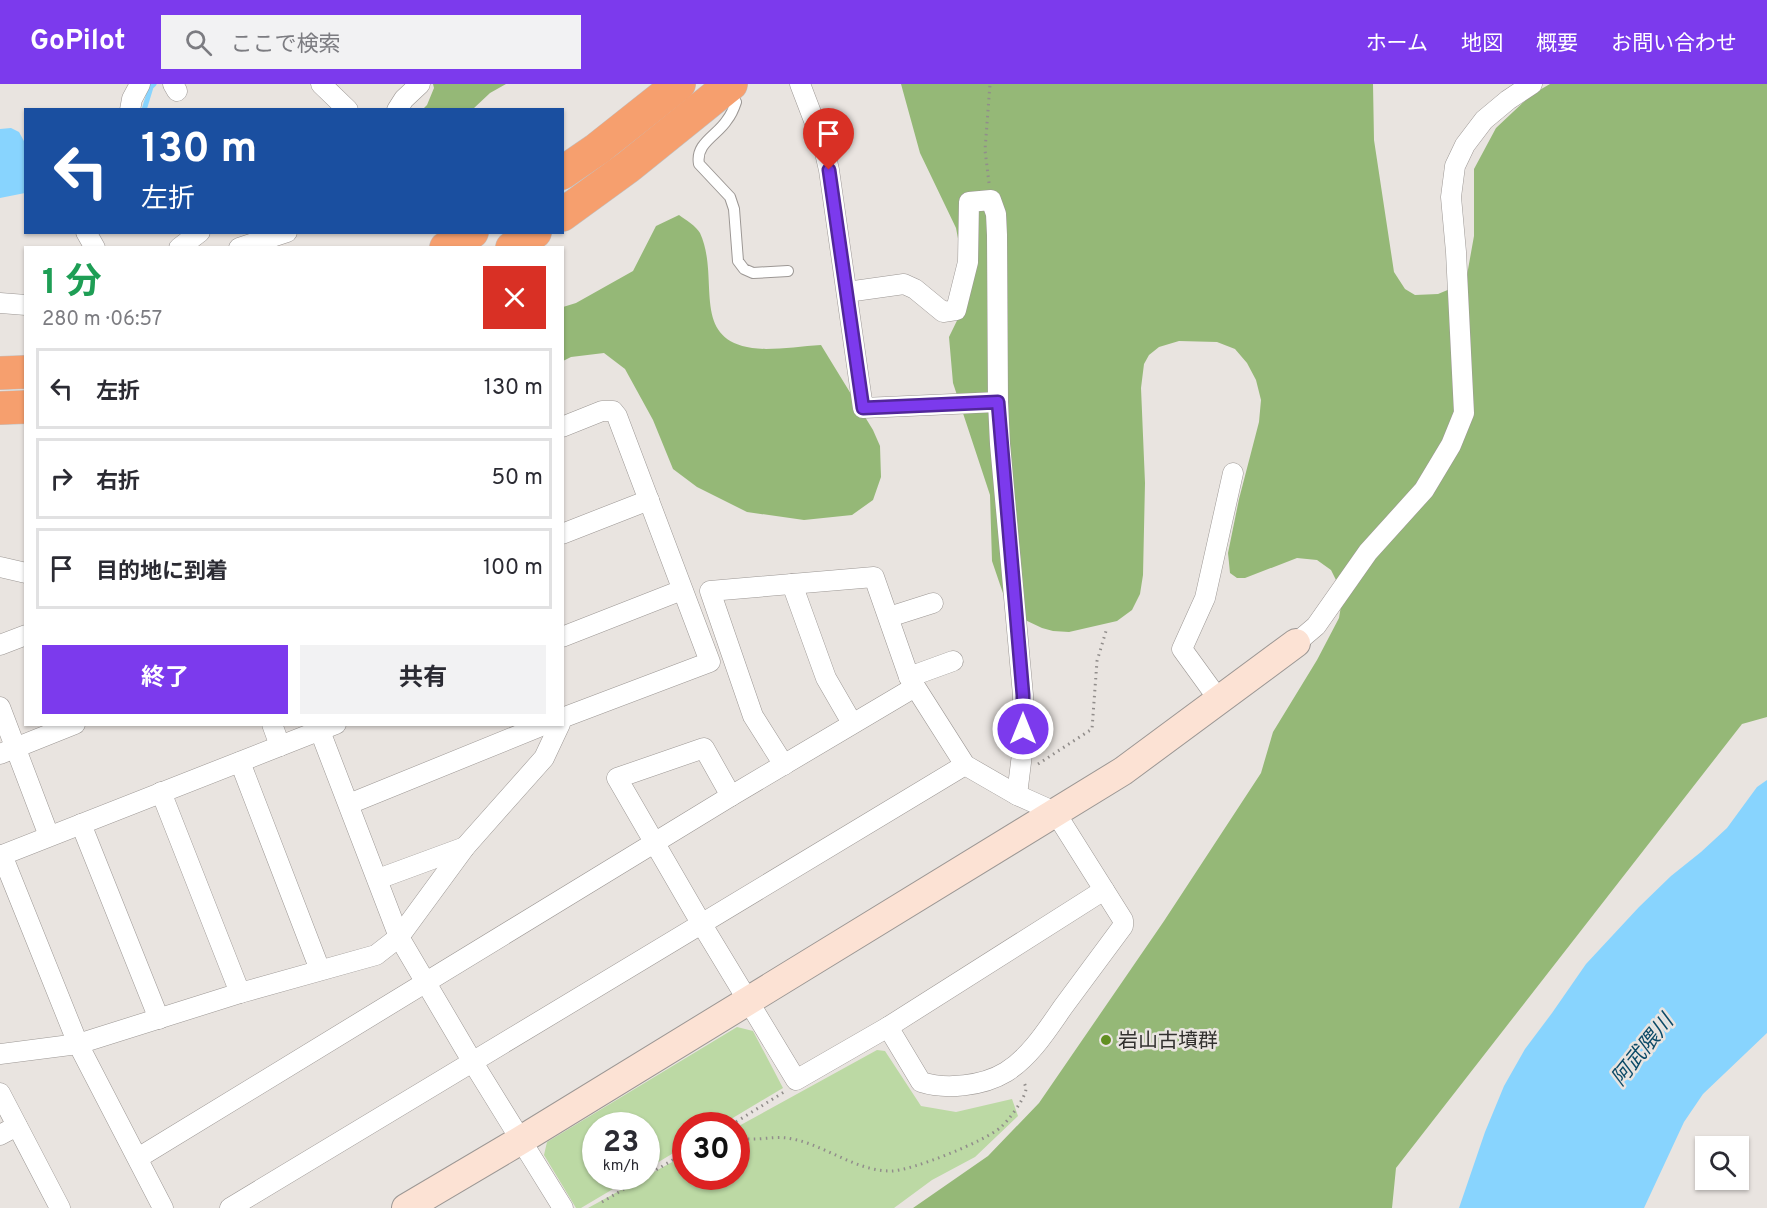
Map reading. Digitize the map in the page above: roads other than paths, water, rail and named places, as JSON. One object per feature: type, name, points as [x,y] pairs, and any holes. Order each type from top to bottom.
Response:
[{"type":"highway","points":[[564,171],[679,84]]},
{"type":"highway","points":[[564,213],[628,167],[729,86]]},
{"type":"highway","points":[[449,246],[469,234]]},
{"type":"highway","points":[[515,246],[532,234]]},
{"type":"highway","points":[[0,373],[24,372]]},
{"type":"highway","points":[[0,408],[24,407]]},
{"type":"street","points":[[130,108],[132,99],[140,84]]},
{"type":"street","points":[[398,108],[420,84]]},
{"type":"street","points":[[800,84],[823,144],[863,408],[998,402]]},
{"type":"street","points":[[406,1208],[1123,771],[1316,626],[1368,552],[1424,490],[1451,445],[1464,413],[1451,197],[1455,166],[1466,145],[1484,120],[1532,84]]},
{"type":"street","points":[[323,85],[346,108]]},
{"type":"street","points":[[847,292],[904,284],[915,289],[943,312],[957,310],[968,262],[969,202],[991,200],[996,214],[997,235],[998,402],[1023,695],[1023,746],[1017,795]]},
{"type":"street","points":[[245,246],[281,234]]},
{"type":"street","points":[[0,303],[24,305]]},
{"type":"street","points":[[0,358],[24,356]]},
{"type":"street","points":[[564,426],[602,411],[613,411],[617,416],[710,662],[564,717]]},
{"type":"street","points":[[1219,700],[1182,649],[1205,598],[1233,473]]},
{"type":"street","points":[[564,533],[649,501]]},
{"type":"street","points":[[0,567],[24,573]]},
{"type":"street","points":[[784,765],[753,716],[710,591],[874,577],[912,682],[965,765],[1017,795],[1055,812],[1123,920],[1123,926],[1043,1035],[1005,1072],[984,1081],[962,1085],[933,1086],[921,1082],[888,1027]]},
{"type":"street","points":[[792,584],[826,678],[852,723]]},
{"type":"street","points":[[564,636],[682,590]]},
{"type":"street","points":[[888,617],[933,603]]},
{"type":"street","points":[[0,645],[24,636]]},
{"type":"street","points":[[138,1158],[784,765],[912,682],[952,661]]},
{"type":"street","points":[[0,707],[8,751],[49,836]]},
{"type":"street","points":[[8,751],[70,726]]},
{"type":"street","points":[[273,726],[280,746]]},
{"type":"street","points":[[348,804],[541,726]]},
{"type":"street","points":[[0,1054],[78,1044],[240,993],[376,956],[399,937],[465,847],[544,758],[558,726]]},
{"type":"street","points":[[163,1208],[78,1044],[1,856],[328,728],[348,804],[399,937],[563,1208]]},
{"type":"street","points":[[731,796],[704,748],[617,778],[796,1080],[888,1027],[1104,890]]},
{"type":"street","points":[[240,762],[320,970]]},
{"type":"street","points":[[230,1208],[965,765]]},
{"type":"street","points":[[161,792],[240,993]]},
{"type":"street","points":[[81,824],[159,1019]]},
{"type":"street","points":[[378,879],[465,847]]},
{"type":"street","points":[[0,1093],[8,1131],[57,1207]]},
{"type":"lane","points":[[729,86],[736,102],[727,121],[704,144],[698,156],[699,164],[730,197],[735,219],[738,261],[744,269],[753,273],[788,270]]},
{"type":"water","points":[[11,128],[19,132],[24,141],[24,193],[0,198],[0,129]]},
{"type":"water","name":"阿武隈川","points":[[1767,780],[1767,1033],[1703,1094],[1684,1122],[1644,1208],[1459,1208],[1485,1132],[1504,1086],[1525,1049],[1586,964],[1671,876],[1727,828],[1757,787]]},
{"type":"waterway","points":[[145,108],[154,84]]},
{"type":"place","name":"岩山古墳群","points":[[1106,1040]]}]
